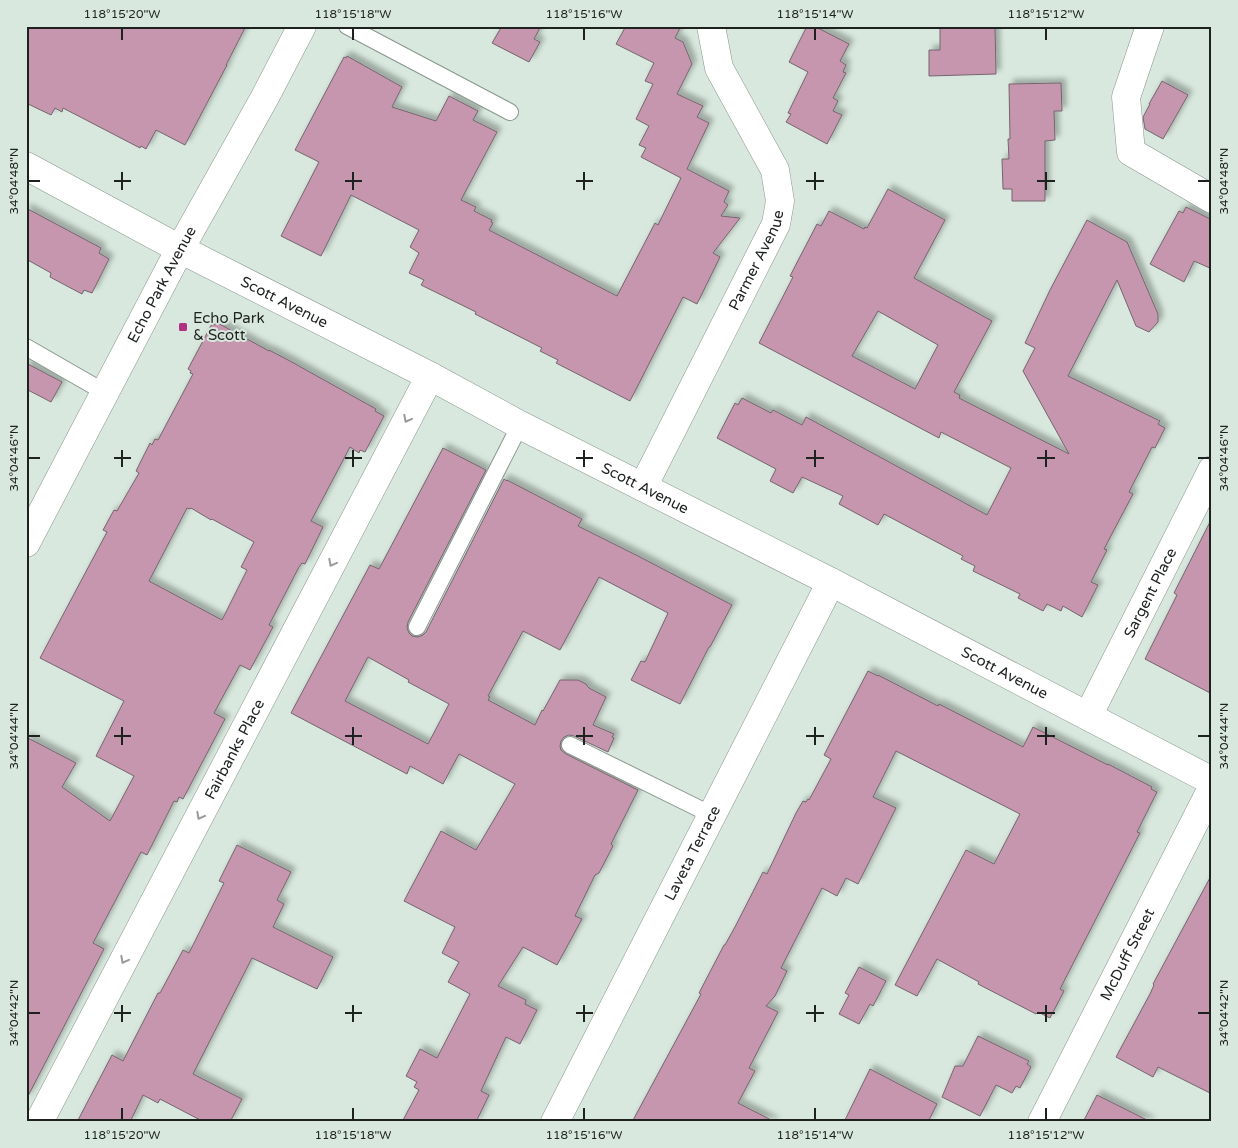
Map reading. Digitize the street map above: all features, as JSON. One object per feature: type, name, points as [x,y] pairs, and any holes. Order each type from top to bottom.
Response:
[{"type":"street","name":"Echo Park Avenue","points":[[26,543],[180,249],[265,97],[302,26]]},
{"type":"street","name":"Parmer Avenue","points":[[643,488],[776,224],[780,201],[775,170],[719,68],[711,26]]},
{"type":"street","points":[[1150,26],[1126,97],[1131,152],[1212,199]]},
{"type":"street","name":"Scott Avenue","points":[[26,166],[180,249],[430,376],[643,488],[831,582],[1212,781]]},
{"type":"street","name":"Fairbanks Place","points":[[39,1122],[430,376]]},
{"type":"street","name":"Sargent Place","points":[[1088,716],[1212,470]]},
{"type":"street","name":"Laveta Terrace","points":[[554,1122],[831,582]]},
{"type":"street","name":"McDuff Street","points":[[1042,1122],[1212,788]]},
{"type":"lane","points":[[347,26],[510,112]]},
{"type":"lane","points":[[26,347],[106,393]]},
{"type":"lane","points":[[417,627],[520,424]]},
{"type":"lane","points":[[570,745],[712,815]]},
{"type":"building","points":[[26,26],[246,26],[185,145],[156,130],[146,149],[141,146],[140,148],[63,108],[62,112],[55,108],[51,115],[26,103]]},
{"type":"building","points":[[502,26],[541,26],[534,39],[540,42],[529,62],[492,43]]},
{"type":"building","points":[[626,26],[681,26],[675,38],[683,42],[692,64],[677,94],[703,106],[697,117],[709,123],[687,169],[729,191],[724,202],[728,205],[721,216],[740,218],[713,253],[720,257],[697,304],[683,297],[630,401],[556,363],[558,360],[540,351],[542,348],[421,285],[424,280],[409,273],[419,253],[410,247],[419,230],[351,195],[321,256],[281,236],[319,162],[295,150],[344,57],[346,58],[347,56],[402,87],[392,107],[436,121],[449,96],[478,111],[473,120],[497,132],[461,200],[476,207],[474,211],[492,220],[491,222],[493,223],[489,230],[617,296],[655,223],[658,225],[681,178],[641,157],[646,148],[639,145],[649,126],[636,119],[653,84],[645,81],[654,63],[616,44]]},
{"type":"building","points":[[807,26],[814,26],[849,44],[840,61],[846,65],[843,72],[846,73],[833,98],[838,101],[833,111],[842,115],[827,144],[786,122],[791,114],[788,113],[808,72],[789,62]]},
{"type":"building","points":[[940,26],[995,26],[996,74],[929,76],[929,50],[940,50]]},
{"type":"building","points":[[1162,81],[1188,95],[1163,139],[1145,129],[1143,117]]},
{"type":"building","points":[[1061,83],[1062,111],[1054,111],[1055,140],[1045,141],[1045,201],[1012,201],[1012,189],[1003,189],[1002,159],[1009,159],[1009,84]]},
{"type":"building","points":[[888,189],[945,220],[914,278],[992,321],[954,392],[960,395],[959,398],[1069,454],[1023,371],[1035,348],[1025,343],[1050,290],[1087,220],[1127,242],[1158,314],[1158,322],[1149,332],[1136,326],[1117,280],[1068,376],[1160,421],[1158,424],[1165,428],[1155,448],[1152,447],[1129,492],[1133,494],[1104,549],[1107,550],[1091,582],[1098,585],[1082,617],[1063,606],[1061,611],[1047,604],[1043,611],[1018,598],[1020,594],[973,571],[975,566],[961,559],[963,556],[884,514],[878,525],[839,504],[843,496],[802,477],[793,493],[770,481],[776,469],[717,438],[735,403],[738,405],[742,398],[771,413],[773,410],[802,425],[806,417],[987,515],[1011,468],[941,432],[939,438],[759,343],[793,277],[790,276],[817,224],[821,226],[829,211],[864,229],[865,227],[867,228]],"holes":[[[878,311],[938,345],[915,389],[852,356]]]},
{"type":"building","points":[[1186,207],[1212,220],[1212,269],[1194,261],[1184,282],[1150,264],[1179,211],[1183,213]]},
{"type":"building","points":[[26,208],[101,248],[99,253],[109,259],[92,293],[84,290],[82,294],[50,277],[51,273],[26,259]]},
{"type":"building","points":[[216,322],[290,361],[376,409],[375,411],[384,416],[365,452],[360,450],[359,453],[350,447],[311,521],[323,527],[305,564],[302,563],[299,567],[269,625],[273,627],[250,670],[240,665],[214,713],[225,719],[183,799],[179,797],[177,802],[174,801],[147,855],[141,852],[93,943],[104,949],[26,1100],[26,737],[76,763],[62,787],[110,821],[134,776],[96,756],[124,701],[40,658],[107,532],[103,530],[114,510],[117,511],[139,473],[136,471],[150,443],[152,445],[155,439],[158,440],[193,374],[188,369],[212,324],[215,325]],"holes":[[[187,508],[254,542],[241,567],[247,570],[222,620],[149,581]]]},
{"type":"building","points":[[26,363],[62,382],[51,402],[26,389]]},
{"type":"building","points":[[443,448],[486,470],[408,622],[407,628],[412,636],[418,637],[426,632],[504,479],[582,519],[578,526],[732,605],[680,704],[631,680],[641,661],[645,662],[668,613],[599,577],[560,650],[523,631],[488,696],[490,697],[488,700],[535,725],[560,680],[578,680],[586,684],[589,688],[606,697],[593,725],[614,734],[612,737],[614,738],[608,752],[569,735],[561,741],[561,750],[638,790],[611,844],[613,846],[599,873],[595,875],[575,916],[582,919],[557,965],[523,947],[498,986],[526,1000],[525,1004],[537,1010],[520,1044],[506,1037],[481,1091],[489,1095],[476,1122],[402,1122],[419,1090],[414,1087],[417,1082],[406,1076],[420,1049],[437,1058],[470,994],[448,982],[459,962],[442,953],[455,927],[404,901],[441,831],[476,850],[515,784],[459,754],[443,784],[410,766],[407,774],[291,713],[370,565],[379,569]],"holes":[[[368,657],[409,680],[408,682],[449,704],[428,744],[345,701]]]},
{"type":"building","points":[[1212,518],[1212,694],[1145,659],[1177,595],[1174,593]]},
{"type":"building","points":[[868,671],[938,706],[939,704],[1023,747],[1033,727],[1152,787],[1151,789],[1157,792],[1137,832],[1140,833],[1060,989],[1064,991],[1050,1018],[1038,1012],[1036,1014],[978,984],[979,982],[937,959],[917,996],[895,985],[966,850],[994,864],[1020,814],[896,751],[873,797],[896,808],[858,884],[846,878],[837,896],[822,888],[781,968],[787,971],[775,996],[766,1006],[778,1012],[749,1068],[755,1071],[738,1103],[775,1122],[632,1122],[701,994],[699,993],[763,872],[767,874],[796,813],[803,801],[809,800],[831,759],[824,755]]},
{"type":"building","points":[[237,845],[291,872],[277,900],[284,904],[273,927],[333,957],[317,989],[252,958],[193,1074],[242,1099],[230,1122],[204,1122],[160,1099],[158,1103],[143,1095],[130,1122],[77,1122],[112,1055],[123,1061],[158,993],[160,993],[183,950],[189,953],[224,883],[219,881]]},
{"type":"building","points":[[1212,874],[1212,1094],[1158,1067],[1153,1077],[1116,1057]]},
{"type":"building","points":[[859,967],[886,981],[873,1006],[870,1004],[859,1024],[839,1014],[849,995],[845,993]]},
{"type":"building","points":[[978,1036],[1029,1061],[1027,1064],[1031,1067],[1020,1088],[1016,1086],[1012,1093],[996,1085],[980,1116],[942,1097],[955,1066],[963,1066]]},
{"type":"building","points":[[870,1069],[937,1104],[928,1122],[844,1122]]},
{"type":"building","points":[[1097,1095],[1151,1122],[1083,1122]]},
{"type":"place","name":"Echo Park & Scott","points":[[183,327]]}]
